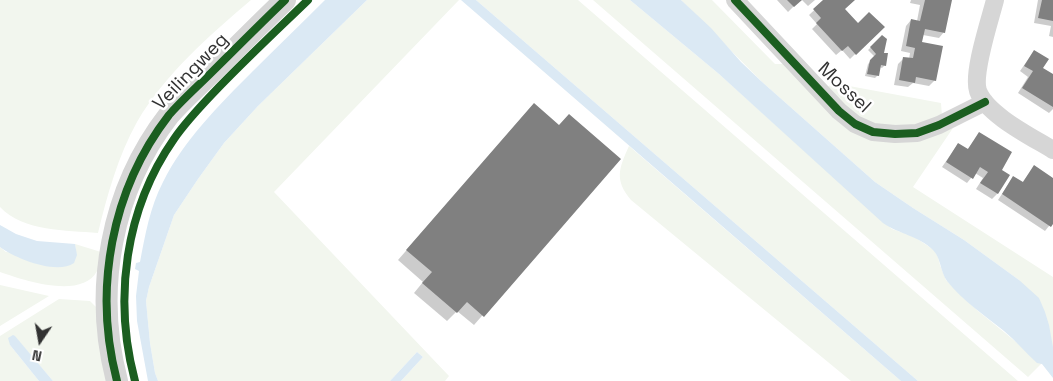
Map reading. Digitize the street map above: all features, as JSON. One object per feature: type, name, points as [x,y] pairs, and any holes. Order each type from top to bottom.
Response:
[{"type":"street","name":"Veilingweg","points":[[117,381],[108,332],[107,272],[120,212],[138,164],[146,148],[171,114],[284,0]]},
{"type":"street","name":"Mossel","points":[[735,0],[839,111],[855,124],[873,132],[916,133],[939,125],[985,102]]},
{"type":"street","points":[[994,0],[977,79],[978,89],[985,102],[1001,117],[1053,150]]},
{"type":"shaded area","points":[[0,0],[251,0],[189,56],[148,104],[130,135],[119,162],[98,233],[59,230],[33,225],[10,215],[0,207]]},
{"type":"shaded area","points":[[325,0],[367,0],[258,106],[224,143],[174,215],[146,301],[150,343],[158,381],[148,381],[137,321],[136,296],[139,271],[135,269],[136,263],[140,262],[148,221],[158,192],[181,152],[215,110]]},
{"type":"shaded area","points":[[367,0],[459,0],[274,192],[449,376],[445,381],[401,381],[423,357],[417,352],[390,381],[158,381],[150,343],[146,301],[174,215],[224,143],[258,106]]},
{"type":"shaded area","points":[[461,0],[476,0],[918,381],[901,381]]},
{"type":"shaded area","points":[[476,0],[578,0],[1018,381],[918,381]]},
{"type":"shaded area","points":[[593,0],[630,0],[719,74],[892,229],[913,236],[934,250],[946,280],[978,311],[1042,363],[1028,377]]},
{"type":"shaded area","points":[[630,0],[681,0],[711,28],[741,62],[761,81],[875,182],[964,240],[1019,280],[1039,298],[1045,312],[1053,347],[1053,378],[1042,364],[1037,363],[1008,335],[974,308],[953,288],[947,281],[938,257],[933,250],[922,241],[883,223],[719,74]]},
{"type":"shaded area","points":[[681,0],[712,0],[775,64],[787,64],[830,113],[930,137],[953,128],[913,187],[1053,277],[1053,347],[1019,280],[964,240],[875,182],[761,81]]},
{"type":"shaded area","points":[[833,83],[941,103],[942,116],[918,126],[875,125],[851,113],[826,88]]},
{"type":"shaded area","points":[[629,146],[901,381],[851,381],[631,200],[620,180],[621,167]]},
{"type":"shaded area","points":[[0,225],[16,234],[37,241],[75,244],[77,255],[74,263],[58,267],[47,266],[7,252],[0,247]]},
{"type":"shaded area","points":[[75,244],[101,252],[97,271],[89,280],[79,285],[66,286],[37,283],[0,272],[0,247],[6,252],[76,255]]},
{"type":"shaded area","points":[[0,285],[49,296],[0,326]]},
{"type":"shaded area","points":[[59,299],[90,301],[96,307],[106,381],[53,381],[15,337],[10,345],[39,381],[0,381],[0,336]]},
{"type":"shaded area","points":[[13,335],[53,381],[39,381],[10,345],[8,338]]},
{"type":"shaded area","points":[[417,352],[423,357],[401,381],[390,381]]},
{"type":"building","points":[[787,0],[802,0],[794,7]]},
{"type":"building","points":[[823,0],[855,0],[845,9],[858,23],[869,12],[885,27],[856,55],[848,46],[842,51],[816,23],[821,18],[813,9]]},
{"type":"building","points":[[925,0],[952,0],[945,33],[925,29],[922,42],[943,46],[936,81],[916,77],[915,83],[899,80],[903,57],[913,58],[915,48],[906,46],[911,19],[920,21]]},
{"type":"building","points":[[1042,0],[1053,0],[1053,21],[1038,18]]},
{"type":"building","points":[[882,35],[887,39],[884,53],[888,53],[886,66],[881,65],[879,76],[867,74],[870,60],[876,54],[870,47]]},
{"type":"building","points":[[1034,50],[1049,59],[1043,68],[1053,74],[1053,107],[1022,88],[1033,71],[1024,66]]},
{"type":"building","points":[[534,103],[559,125],[569,114],[621,159],[484,317],[467,302],[457,313],[422,283],[432,272],[406,250]]},
{"type":"building","points":[[979,132],[1012,152],[1002,170],[1010,175],[998,194],[980,183],[988,172],[980,167],[973,179],[946,162],[958,143],[968,149]]},
{"type":"building","points":[[1034,165],[1053,178],[1053,224],[1051,227],[1002,194],[1013,176],[1023,182]]},
{"type":"cycle path","points":[[117,381],[110,347],[107,312],[108,277],[112,242],[121,208],[133,175],[149,144],[169,115],[285,0]]},
{"type":"cycle path","points":[[135,381],[128,350],[125,318],[128,255],[134,225],[144,195],[157,166],[174,139],[207,100],[308,0]]},
{"type":"cycle path","points":[[735,0],[839,111],[855,124],[873,132],[917,133],[939,125],[985,102]]}]
